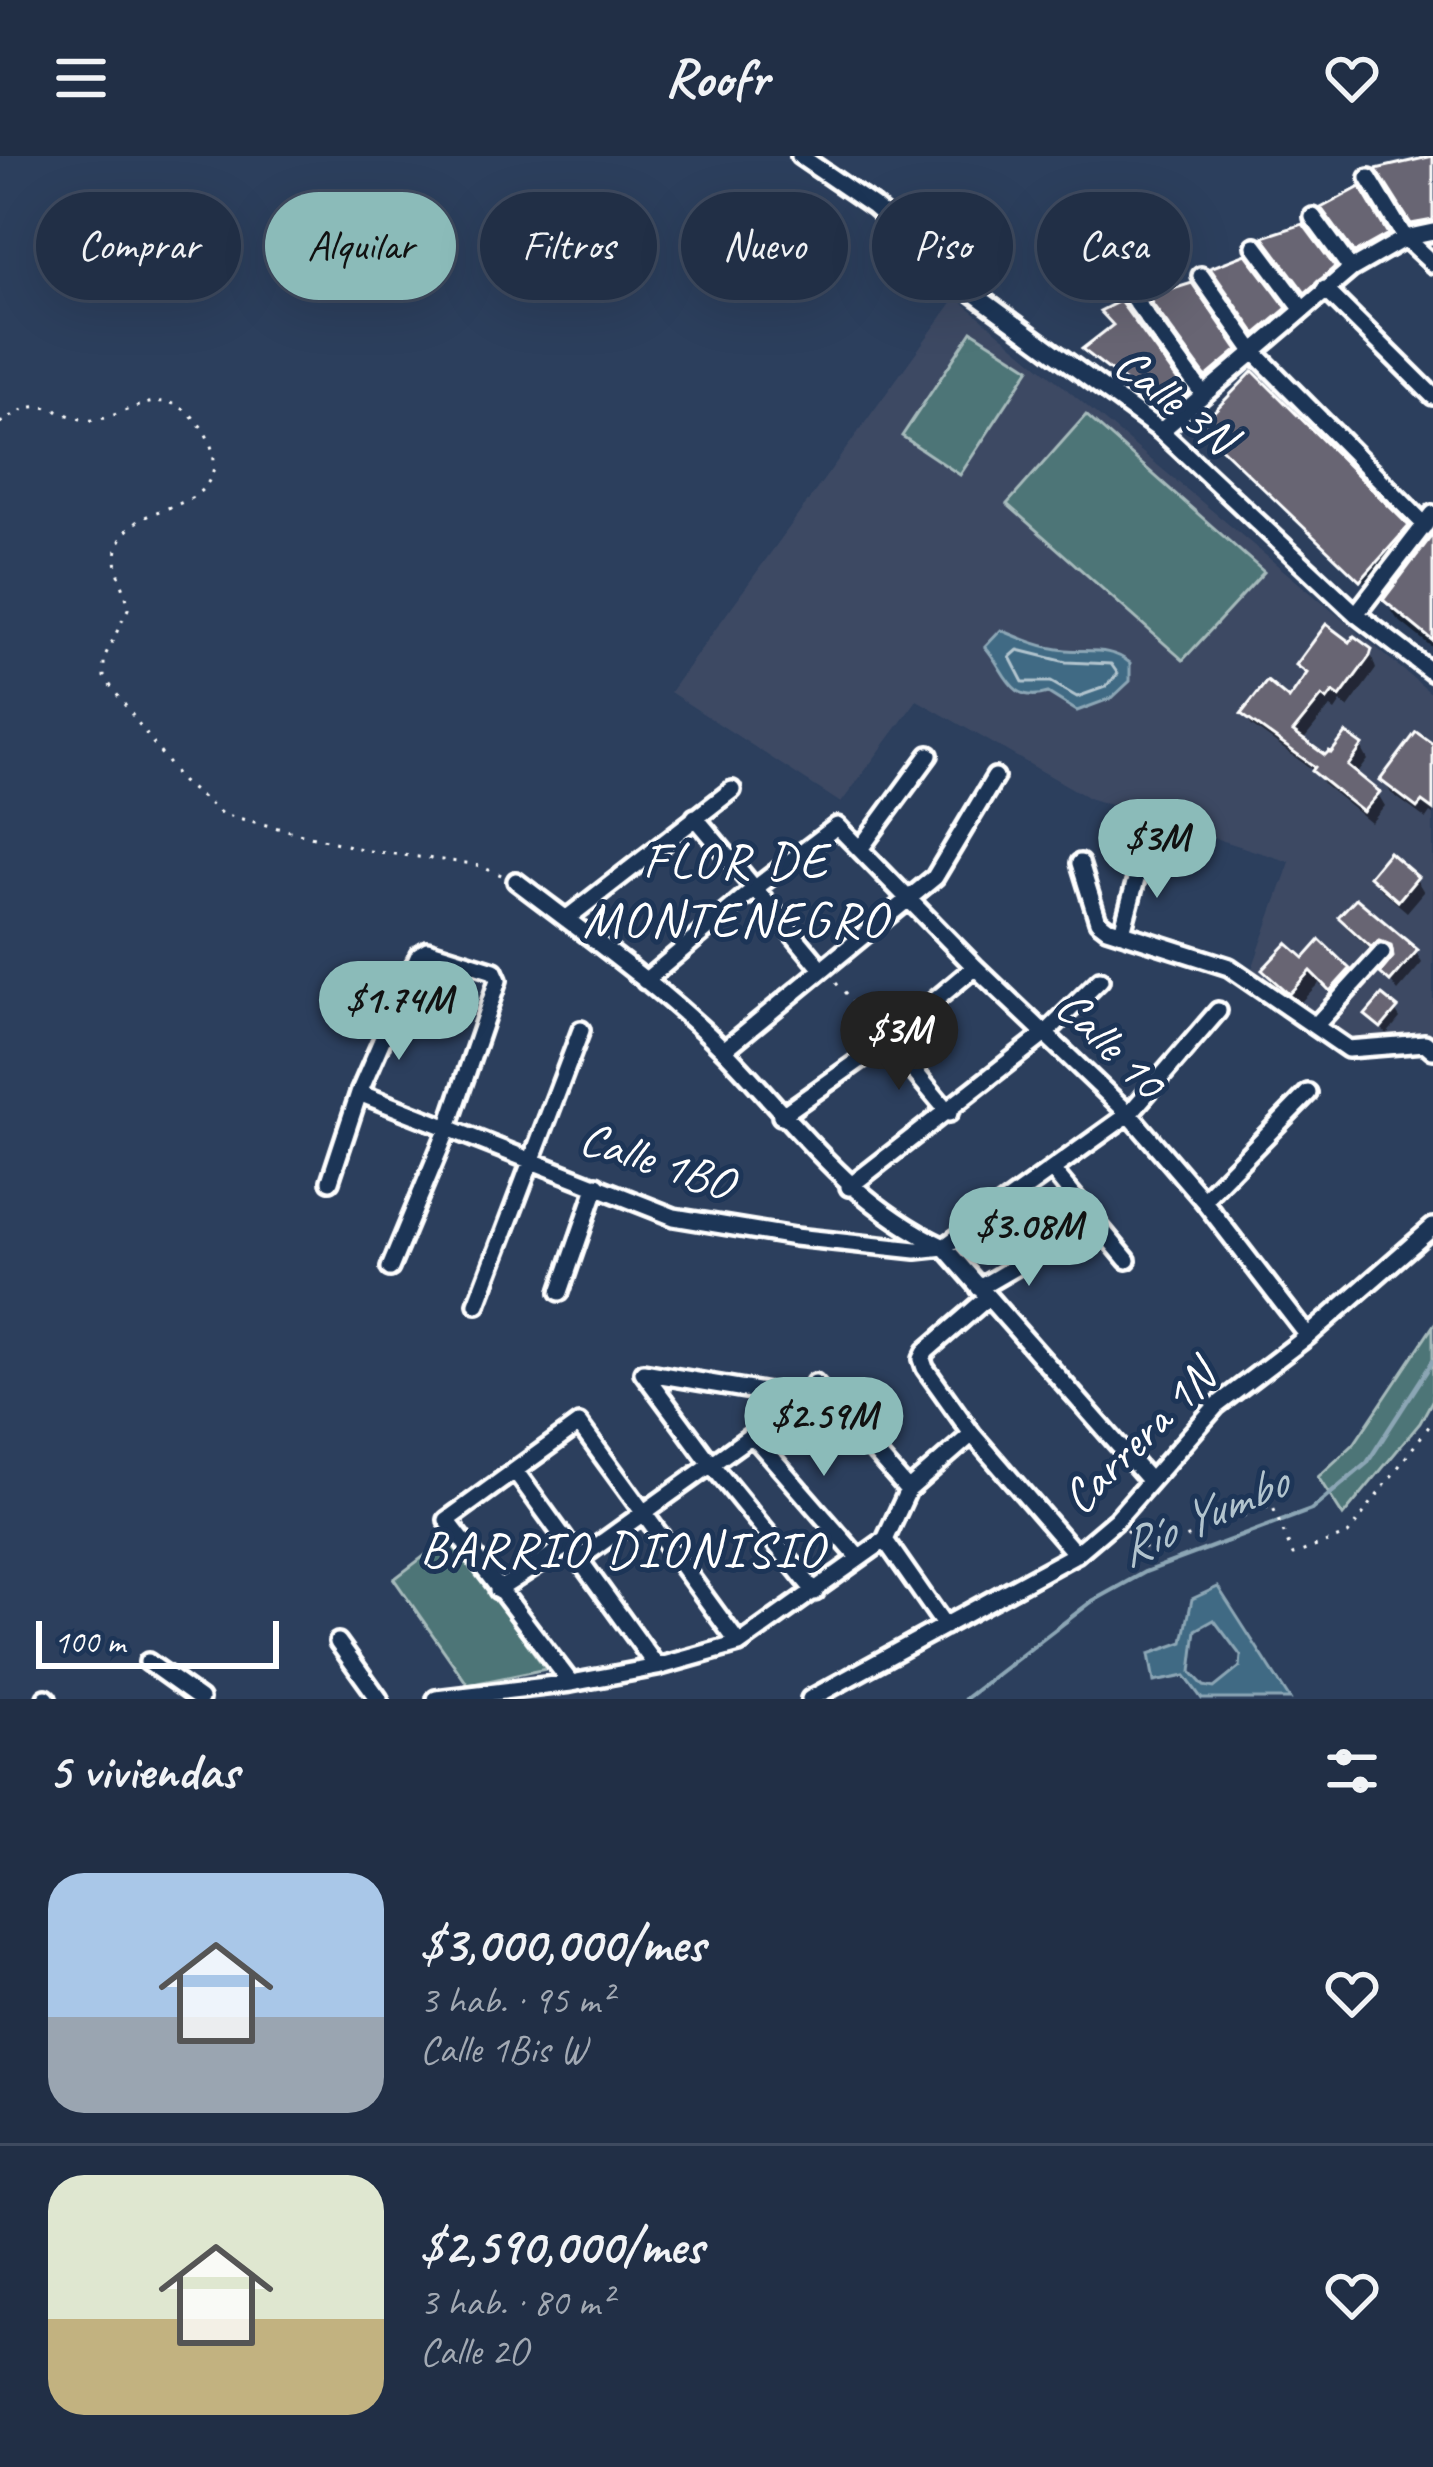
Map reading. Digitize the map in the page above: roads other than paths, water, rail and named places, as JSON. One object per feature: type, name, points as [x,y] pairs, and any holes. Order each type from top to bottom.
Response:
[{"type":"street","name":"Calle 3N","points":[[800,156],[873,206],[965,287],[1162,431],[1356,614],[1433,672]]},
{"type":"street","points":[[1369,178],[1405,238],[1433,264]]},
{"type":"street","points":[[1312,217],[1351,269]]},
{"type":"street","points":[[1162,431],[1351,269],[1405,238],[1433,232]]},
{"type":"street","points":[[1255,246],[1304,310]]},
{"type":"street","points":[[1201,276],[1255,352],[1429,519],[1356,614]]},
{"type":"street","points":[[1325,289],[1433,396]]},
{"type":"street","points":[[1135,300],[1203,394]]},
{"type":"street","points":[[860,849],[929,755]]},
{"type":"street","points":[[724,1051],[935,878],[995,777]]},
{"type":"street","points":[[566,919],[732,790]]},
{"type":"street","points":[[695,818],[822,969]]},
{"type":"street","name":"Calle 10","points":[[754,889],[837,826],[975,968],[1129,1114],[1203,1199],[1308,1336]]},
{"type":"street","points":[[1122,932],[1142,857]]},
{"type":"street","points":[[1080,863],[1098,921],[1229,967],[1348,1049],[1425,1042],[1433,1050]]},
{"type":"street","points":[[516,880],[646,981],[724,1051],[849,1187],[944,1247],[1149,1480]]},
{"type":"street","points":[[646,981],[754,889]]},
{"type":"street","points":[[330,1181],[359,1093],[419,955],[427,950],[484,965],[498,980],[447,1131],[390,1268]]},
{"type":"street","points":[[1315,1026],[1382,953]]},
{"type":"street","points":[[781,1116],[888,1040],[975,968]]},
{"type":"street","points":[[849,1187],[949,1113],[1046,1033],[1100,980]]},
{"type":"street","points":[[944,1247],[1129,1114],[1218,1011]]},
{"type":"street","points":[[477,1304],[581,1030]]},
{"type":"street","points":[[888,1040],[949,1113]]},
{"type":"street","name":"Calle 1BO","points":[[359,1093],[674,1217],[795,1237],[916,1250],[944,1247]]},
{"type":"street","points":[[1203,1199],[1308,1093]]},
{"type":"street","points":[[1052,1170],[1127,1260]]},
{"type":"street","points":[[560,1292],[597,1185]]},
{"type":"street","name":"Carrera 1N","points":[[810,1699],[1076,1554],[1116,1520],[1216,1406],[1308,1336],[1433,1227]]},
{"type":"street","points":[[1053,1246],[984,1293],[922,1359],[972,1435],[1076,1554]]},
{"type":"street","points":[[770,1394],[643,1372],[815,1592]]},
{"type":"street","points":[[814,1383],[908,1490]]},
{"type":"street","points":[[571,1683],[447,1520],[579,1424],[740,1644]]},
{"type":"street","points":[[580,1559],[752,1435],[857,1556]]},
{"type":"street","points":[[436,1699],[571,1683],[657,1667],[740,1644],[885,1540],[908,1490],[972,1435]]},
{"type":"street","points":[[516,1472],[657,1667]]},
{"type":"street","points":[[885,1540],[945,1626]]},
{"type":"street","points":[[498,1590],[569,1544]]},
{"type":"street","points":[[338,1642],[379,1699]]},
{"type":"street","points":[[148,1662],[200,1699]]},
{"type":"water","points":[[1001,630],[1049,647],[1115,655],[1130,663],[1130,681],[1112,698],[1077,711],[1048,693],[1025,694],[1010,683],[985,647]]},
{"type":"water","points":[[1218,1587],[1290,1699],[1202,1699],[1185,1676],[1154,1682],[1149,1654],[1183,1642],[1192,1599]],"holes":[[[1214,1620],[1241,1656],[1240,1667],[1214,1688],[1204,1686],[1191,1672],[1196,1630]]]},
{"type":"waterway","name":"Río Yumbo","points":[[965,1699],[1091,1602],[1145,1572],[1311,1510],[1367,1463],[1433,1361]]},
{"type":"district","name":"FLOR DE MONTENEGRO","points":[[736,889]]},
{"type":"district","name":"BARRIO DIONISIO","points":[[623,1549]]}]
